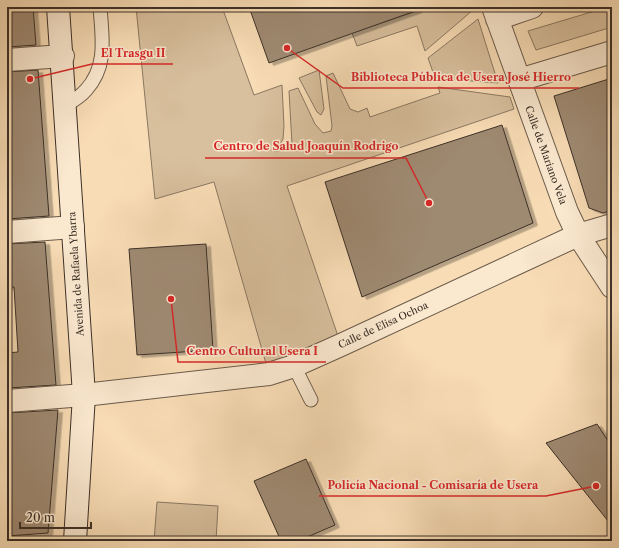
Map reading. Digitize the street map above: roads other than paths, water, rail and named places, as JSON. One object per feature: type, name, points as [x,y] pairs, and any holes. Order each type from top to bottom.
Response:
[{"type":"street","name":"Avenida de Rafaela Ybarra","points":[[58,7],[63,56],[84,395],[75,541]]},
{"type":"street","points":[[495,13],[532,7]]},
{"type":"street","name":"Calle de Mariano Vela","points":[[495,13],[567,212],[578,235],[612,287]]},
{"type":"street","points":[[519,80],[612,52]]},
{"type":"street","points":[[7,60],[63,56]]},
{"type":"street","name":"Calle de Elisa Ochoa","points":[[7,401],[84,395],[269,374],[294,366],[578,235],[612,225]]},
{"type":"street","points":[[7,232],[73,227]]},
{"type":"lane","points":[[66,105],[86,91],[98,74],[104,51],[100,7]]},
{"type":"lane","points":[[294,366],[311,400]]},
{"type":"place","name":"Biblioteca Pública de Usera José Hierro","points":[[287,48]]},
{"type":"place","name":"El Trasgu II","points":[[30,79]]},
{"type":"place","name":"Centro de Salud Joaquín Rodrigo","points":[[429,203]]},
{"type":"place","name":"Centro Cultural Usera I","points":[[171,299]]},
{"type":"place","name":"Policía Nacional - Comisaría de Usera","points":[[596,486]]}]
